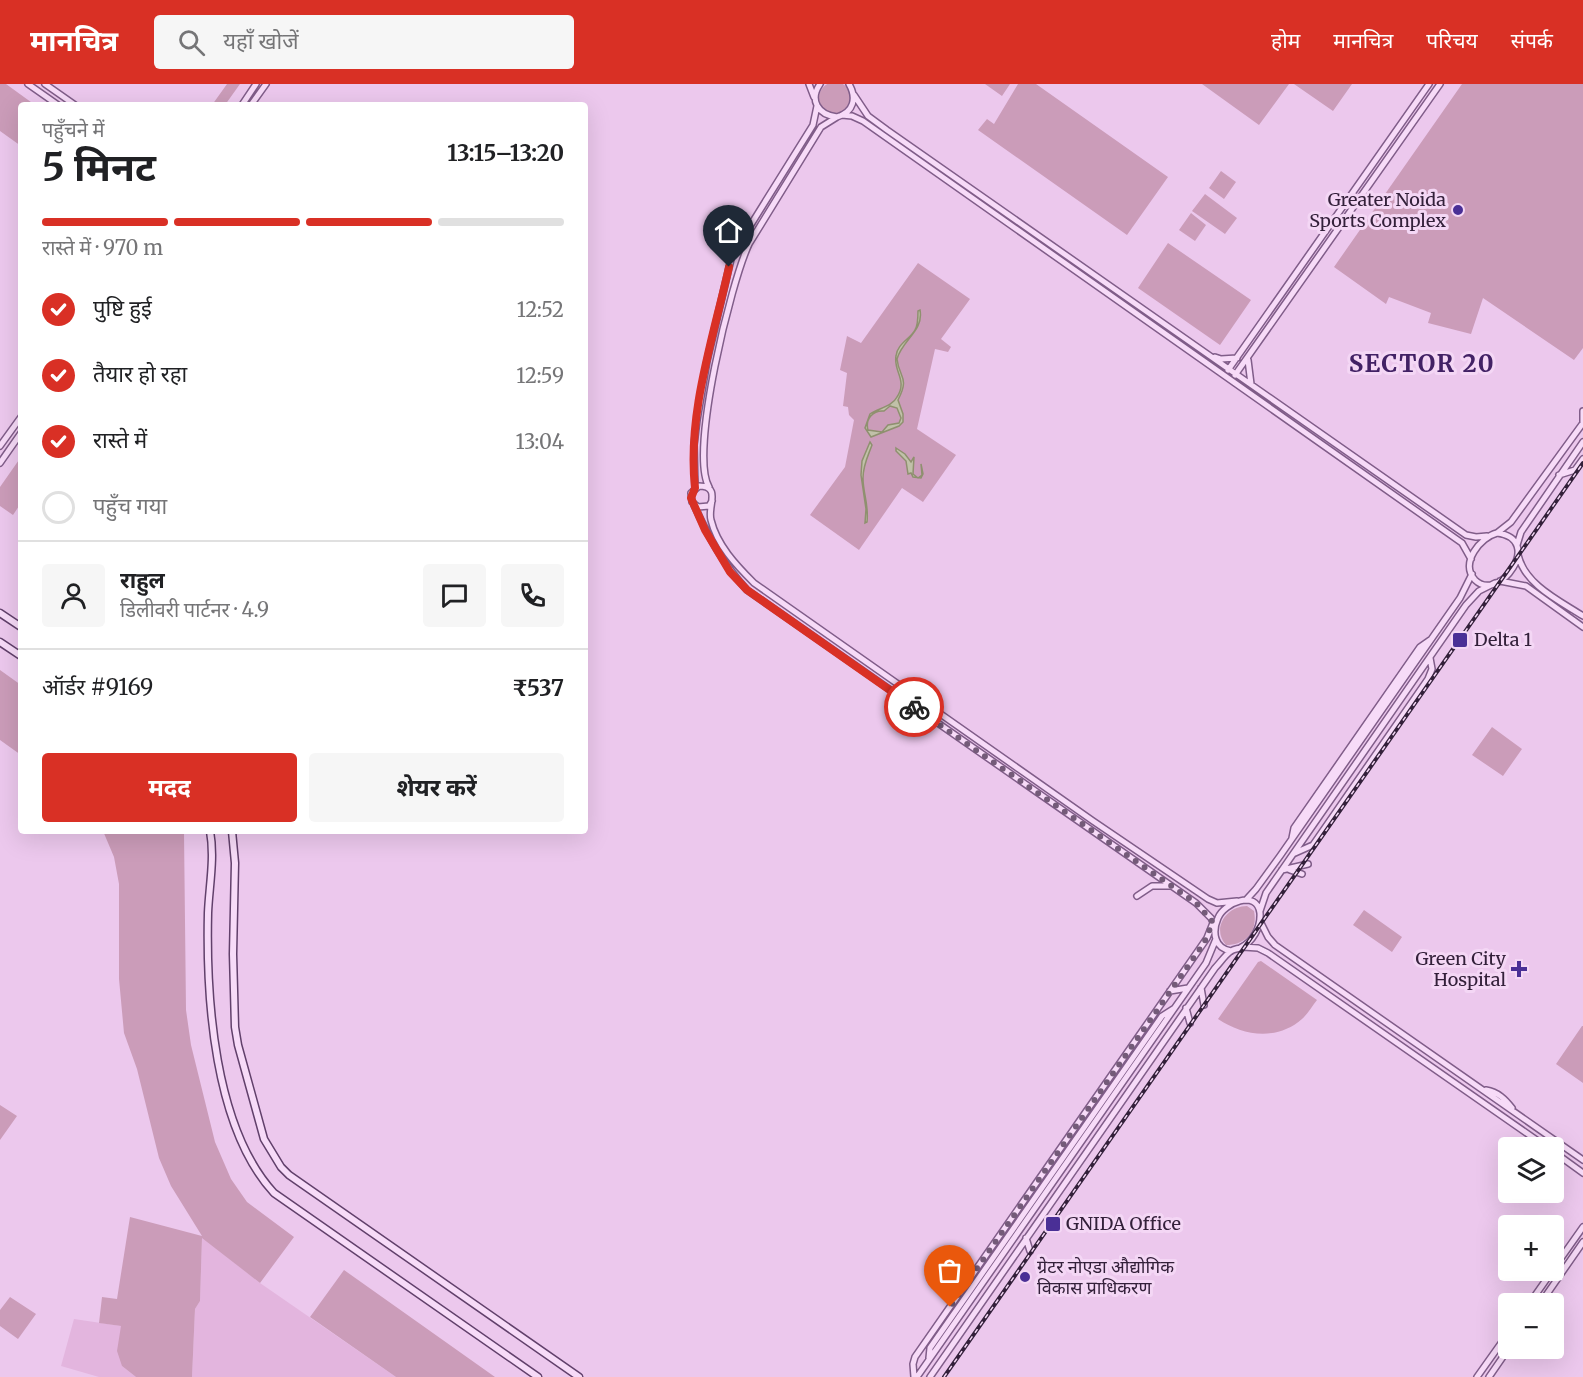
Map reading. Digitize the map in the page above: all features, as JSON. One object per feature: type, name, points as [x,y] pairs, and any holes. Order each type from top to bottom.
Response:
[{"type":"main road","points":[[0,612],[18,625]]},
{"type":"main road","points":[[0,642],[18,654]]},
{"type":"main road","points":[[210,834],[212,867],[208,915],[213,1038],[230,1109],[247,1157],[274,1193],[538,1377]]},
{"type":"main road","points":[[232,834],[235,863],[233,954],[235,1027],[257,1117],[272,1154],[289,1175],[579,1377]]},
{"type":"street","points":[[28,84],[54,102]]},
{"type":"street","points":[[45,84],[71,102]]},
{"type":"street","points":[[244,102],[256,84]]},
{"type":"street","points":[[253,102],[266,84]]},
{"type":"street","points":[[809,84],[816,104],[823,113],[852,116],[863,121],[1462,543],[1471,559],[1472,574],[1476,580],[1482,583],[1498,582],[1526,586],[1583,627]]},
{"type":"street","points":[[820,84],[816,90],[816,118],[813,125],[732,255],[707,361],[694,445],[695,488],[691,498],[705,530],[730,572],[753,595],[1202,908],[1214,924],[1219,946],[1231,951]]},
{"type":"street","points":[[851,84],[868,116],[1466,535],[1487,536],[1497,533],[1511,522],[1583,423],[1583,411]]},
{"type":"street","points":[[1224,376],[1429,84]]},
{"type":"street","points":[[1231,381],[1440,84]]},
{"type":"street","points":[[854,93],[854,102],[850,110],[821,127],[741,260],[717,361],[706,420],[704,469],[706,481],[712,491],[710,517],[718,539],[738,567],[754,583],[1083,815],[1208,899],[1217,903],[1246,900],[1253,902],[1260,912]]},
{"type":"street","points":[[1210,355],[1221,359],[1237,358]]},
{"type":"street","points":[[1248,359],[1252,384]]},
{"type":"street","points":[[0,447],[18,421]]},
{"type":"street","points":[[0,463],[18,437]]},
{"type":"street","points":[[1583,442],[1521,532],[1517,544],[1520,563],[1534,582],[1583,616]]},
{"type":"street","points":[[1560,475],[1575,470],[1583,459]]},
{"type":"street","points":[[695,488],[704,486],[712,491]]},
{"type":"street","points":[[693,504],[704,508],[712,501]]},
{"type":"street","points":[[1497,533],[1512,538],[1517,544]]},
{"type":"street","points":[[1471,559],[1480,542],[1487,536]]},
{"type":"street","points":[[930,1377],[1215,968],[1231,951],[1242,947],[1253,937],[1259,926],[1265,895],[1466,605],[1479,591],[1509,575],[1518,554]]},
{"type":"street","points":[[1246,900],[1292,839],[1460,598],[1472,574]]},
{"type":"street","points":[[1294,854],[1310,848],[1318,838],[1430,676],[1432,669],[1430,658]]},
{"type":"street","points":[[1282,870],[1308,864]]},
{"type":"street","points":[[1290,870],[1302,874]]},
{"type":"street","points":[[1137,896],[1152,886],[1172,886]]},
{"type":"street","points":[[916,1377],[913,1364],[915,1358],[1204,943],[1220,913],[1237,902]]},
{"type":"street","points":[[1260,919],[1268,937],[1275,945],[1583,1160]]},
{"type":"street","points":[[916,1377],[1209,958],[1216,939]]},
{"type":"street","points":[[1242,947],[1264,950],[1532,1137]]},
{"type":"street","points":[[1170,991],[1188,988]]},
{"type":"street","points":[[1201,988],[1204,1005]]},
{"type":"street","points":[[1186,1008],[1190,1023]]},
{"type":"street","points":[[1349,1018],[1353,1012]]},
{"type":"street","points":[[1564,1159],[1583,1173]]},
{"type":"street","points":[[1564,1254],[1583,1227]]},
{"type":"street","points":[[1026,1238],[1030,1251]]},
{"type":"street","points":[[1548,1293],[1583,1242]]},
{"type":"street","points":[[1477,1377],[1498,1347]]},
{"type":"street","points":[[1489,1377],[1501,1359]]},
{"type":"shaded area","points":[[835,82],[846,87],[851,98],[846,109],[835,114],[824,109],[819,98],[824,87]]},
{"type":"shaded area","points":[[0,84],[6,84],[31,102],[18,102],[18,144],[0,131]]},
{"type":"shaded area","points":[[227,84],[240,84],[227,102],[214,102]]},
{"type":"shaded area","points":[[985,84],[1010,84],[1002,96]]},
{"type":"shaded area","points":[[1018,84],[1036,84],[1168,177],[1127,235],[978,130],[987,119],[994,124]]},
{"type":"shaded area","points":[[1202,84],[1289,84],[1259,125]]},
{"type":"shaded area","points":[[1294,84],[1352,84],[1333,111]]},
{"type":"shaded area","name":"Greater Noida Sports Complex","points":[[1462,84],[1583,84],[1583,348],[1574,360],[1483,298],[1471,334],[1428,323],[1431,313],[1389,297],[1386,304],[1334,267]]},
{"type":"shaded area","points":[[1221,171],[1236,182],[1224,199],[1209,188]]},
{"type":"shaded area","points":[[1205,194],[1237,218],[1225,234],[1192,211]]},
{"type":"shaded area","points":[[1191,213],[1206,225],[1195,241],[1179,230]]},
{"type":"shaded area","points":[[1168,243],[1251,300],[1220,345],[1138,288]]},
{"type":"shaded area","points":[[918,263],[970,299],[941,339],[951,347],[948,352],[935,349],[917,429],[956,455],[923,502],[902,488],[859,550],[810,515],[845,467],[854,420],[849,415],[848,407],[843,406],[847,373],[840,370],[847,336],[861,343]]},
{"type":"shaded area","points":[[920,310],[919,324],[916,330],[903,346],[897,359],[903,378],[903,387],[898,400],[903,422],[899,426],[871,437],[865,428],[870,414],[892,403],[900,391],[901,381],[896,366],[897,352],[915,330]],"holes":[[[890,406],[897,408],[901,418],[899,423],[888,425],[882,432],[868,430],[868,422],[873,414],[884,411]]]},
{"type":"shaded area","points":[[870,442],[872,445],[863,473],[867,510],[867,522],[865,523],[866,509],[861,475],[862,461]]},
{"type":"shaded area","points":[[896,448],[911,462],[914,457],[913,474],[917,478],[911,473],[908,474],[906,461],[896,451]]},
{"type":"shaded area","points":[[18,461],[18,508],[13,515],[0,506],[0,487]]},
{"type":"shaded area","points":[[0,670],[18,683],[18,753],[0,740]]},
{"type":"shaded area","points":[[1492,727],[1522,749],[1503,776],[1472,755]]},
{"type":"shaded area","points":[[104,834],[184,834],[186,1010],[191,1045],[215,1142],[231,1179],[247,1202],[294,1237],[260,1283],[202,1238],[200,1301],[195,1309],[192,1377],[136,1377],[122,1366],[117,1351],[121,1326],[99,1323],[102,1297],[117,1299],[130,1217],[202,1236],[171,1186],[159,1158],[137,1069],[124,1033],[119,979],[119,884],[114,857]]},
{"type":"shaded area","points":[[1247,906],[1254,911],[1252,931],[1245,940],[1226,945],[1220,932],[1223,919],[1233,910]]},
{"type":"shaded area","points":[[1364,910],[1402,937],[1392,952],[1353,925]]},
{"type":"shaded area","points":[[1261,961],[1317,1000],[1302,1019],[1282,1031],[1260,1034],[1249,1032],[1218,1019],[1258,962]]},
{"type":"shaded area","points":[[1583,1026],[1583,1083],[1556,1064]]},
{"type":"shaded area","points":[[0,1105],[17,1116],[0,1140]]},
{"type":"shaded area","points":[[202,1237],[260,1283],[396,1377],[192,1377],[195,1309],[200,1301]]},
{"type":"shaded area","points":[[344,1270],[495,1377],[396,1377],[310,1317]]},
{"type":"shaded area","points":[[10,1297],[36,1314],[18,1339],[0,1326],[0,1310]]},
{"type":"shaded area","points":[[74,1319],[121,1326],[122,1366],[136,1377],[99,1377],[61,1366]]},
{"type":"railway","points":[[944,1377],[1583,463]]},
{"type":"way so far","points":[[914,707],[1196,903],[1213,922],[1204,943],[950,1307]]},
{"type":"place","name":"Greater Noida Sports Complex","points":[[1458,210]]},
{"type":"place","name":"Delta 1","points":[[1460,640]]},
{"type":"place","name":"Green City Hospital","points":[[1519,969]]},
{"type":"place","name":"GNIDA Office","points":[[1053,1224]]},
{"type":"place","name":"ग्रेटर नोएडा औद्योगिक विकास प्राधिकरण","points":[[1025,1277]]},
{"type":"district","name":"SECTOR 20","points":[[1422,364]]},
{"type":"route","points":[[729,267],[707,361],[697,420],[694,445],[695,488],[692,493],[692,502],[705,530],[730,572],[747,590],[914,707]]}]
